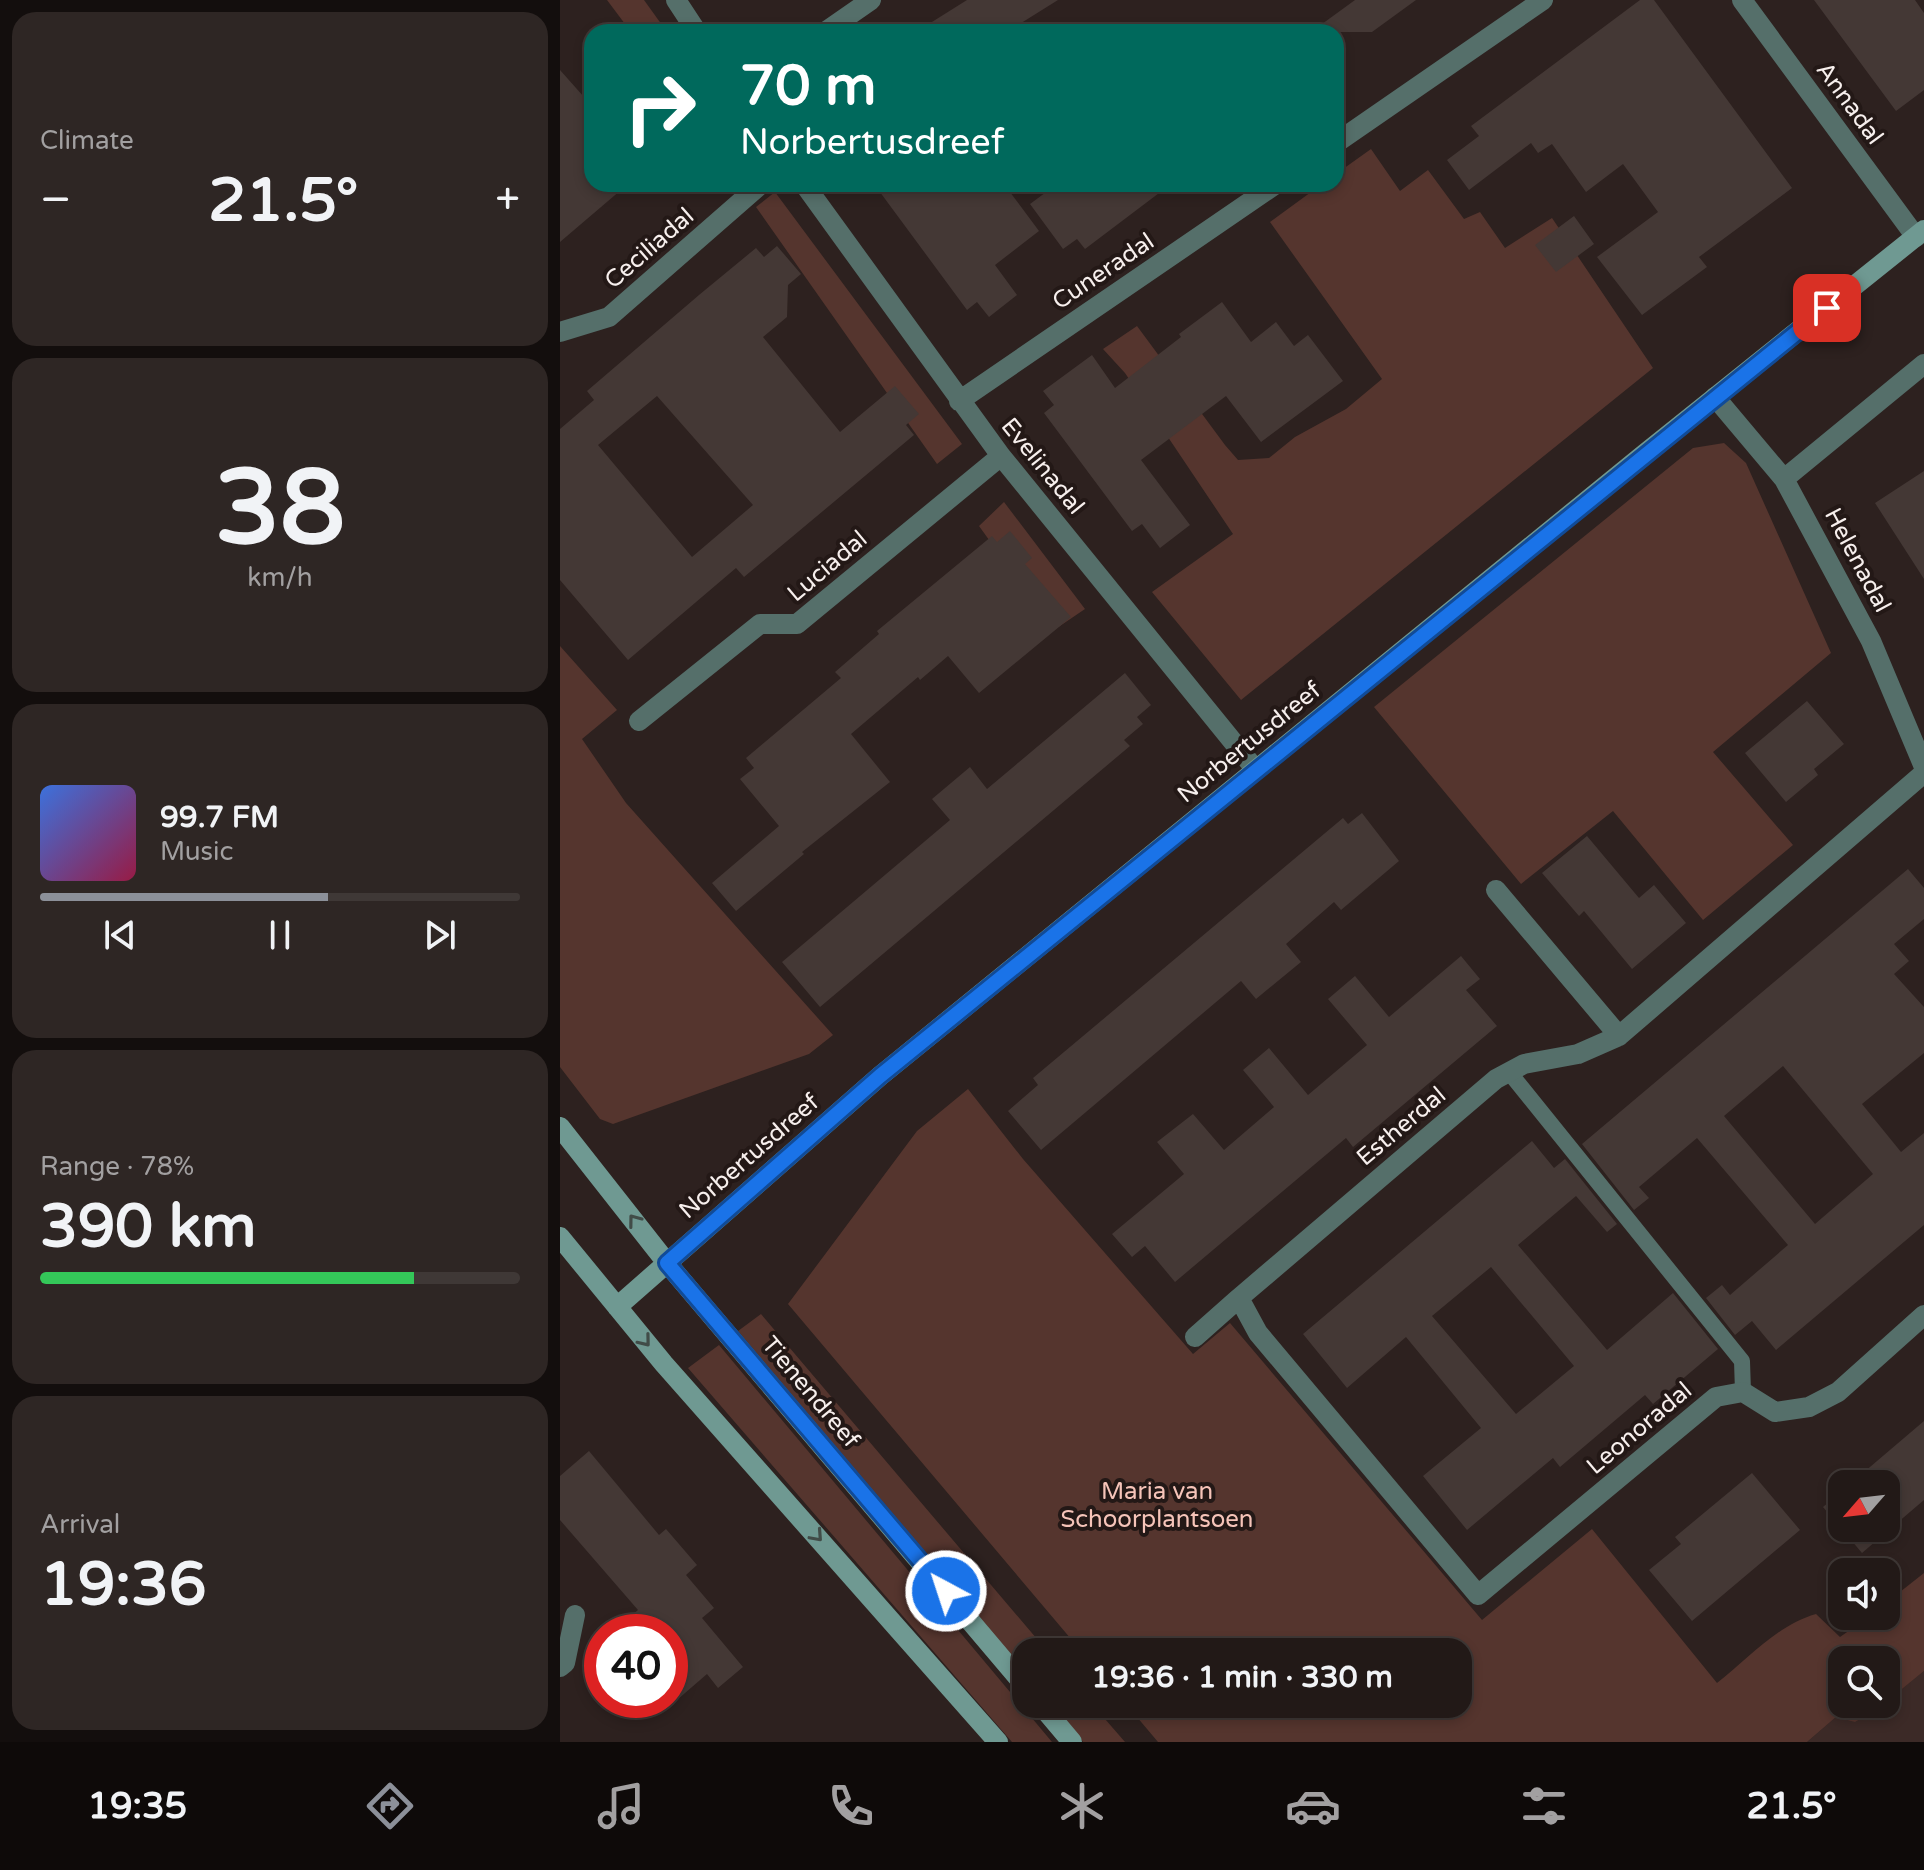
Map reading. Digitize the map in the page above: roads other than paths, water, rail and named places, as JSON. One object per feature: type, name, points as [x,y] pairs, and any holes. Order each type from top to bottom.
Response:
[{"type":"street","points":[[676,0],[692,24]]},
{"type":"street","points":[[836,24],[871,0]]},
{"type":"street","points":[[1344,137],[1543,0]]},
{"type":"street","name":"Annadal","points":[[1742,0],[1920,233]]},
{"type":"street","name":"Ceciliadal","points":[[560,332],[609,317],[752,192]]},
{"type":"street","name":"Evelinadal","points":[[810,192],[1001,456],[1256,770]]},
{"type":"street","name":"Cuneradal","points":[[959,401],[1264,192]]},
{"type":"street","name":"Norbertusdreef","points":[[617,1307],[880,1076],[1920,233]]},
{"type":"street","points":[[1784,479],[1924,364]]},
{"type":"street","name":"Helenadal","points":[[1715,397],[1784,479],[1871,641],[1924,767]]},
{"type":"street","name":"Luciadal","points":[[639,721],[760,624],[797,624],[1001,456]]},
{"type":"street","name":"Estherdal","points":[[1195,1337],[1496,1079],[1524,1064],[1578,1054],[1619,1036],[1924,773]]},
{"type":"street","points":[[1496,890],[1619,1036]]},
{"type":"street","name":"Tienendreef","points":[[560,1127],[667,1263],[1012,1670]]},
{"type":"street","points":[[560,1237],[664,1364],[998,1742]]},
{"type":"street","name":"Leonoradal","points":[[1239,1298],[1258,1333],[1478,1595],[1716,1397],[1743,1392]]},
{"type":"street","points":[[1743,1392],[1775,1412],[1809,1407],[1838,1392],[1924,1315]]},
{"type":"street","points":[[560,1667],[565,1663],[575,1615]]},
{"type":"street","points":[[1052,1718],[1072,1742]]},
{"type":"lane","points":[[1509,1072],[1742,1361],[1743,1392]]},
{"type":"park label","name":"Maria van Schoorplantsoen","points":[[1157,1505]]}]
